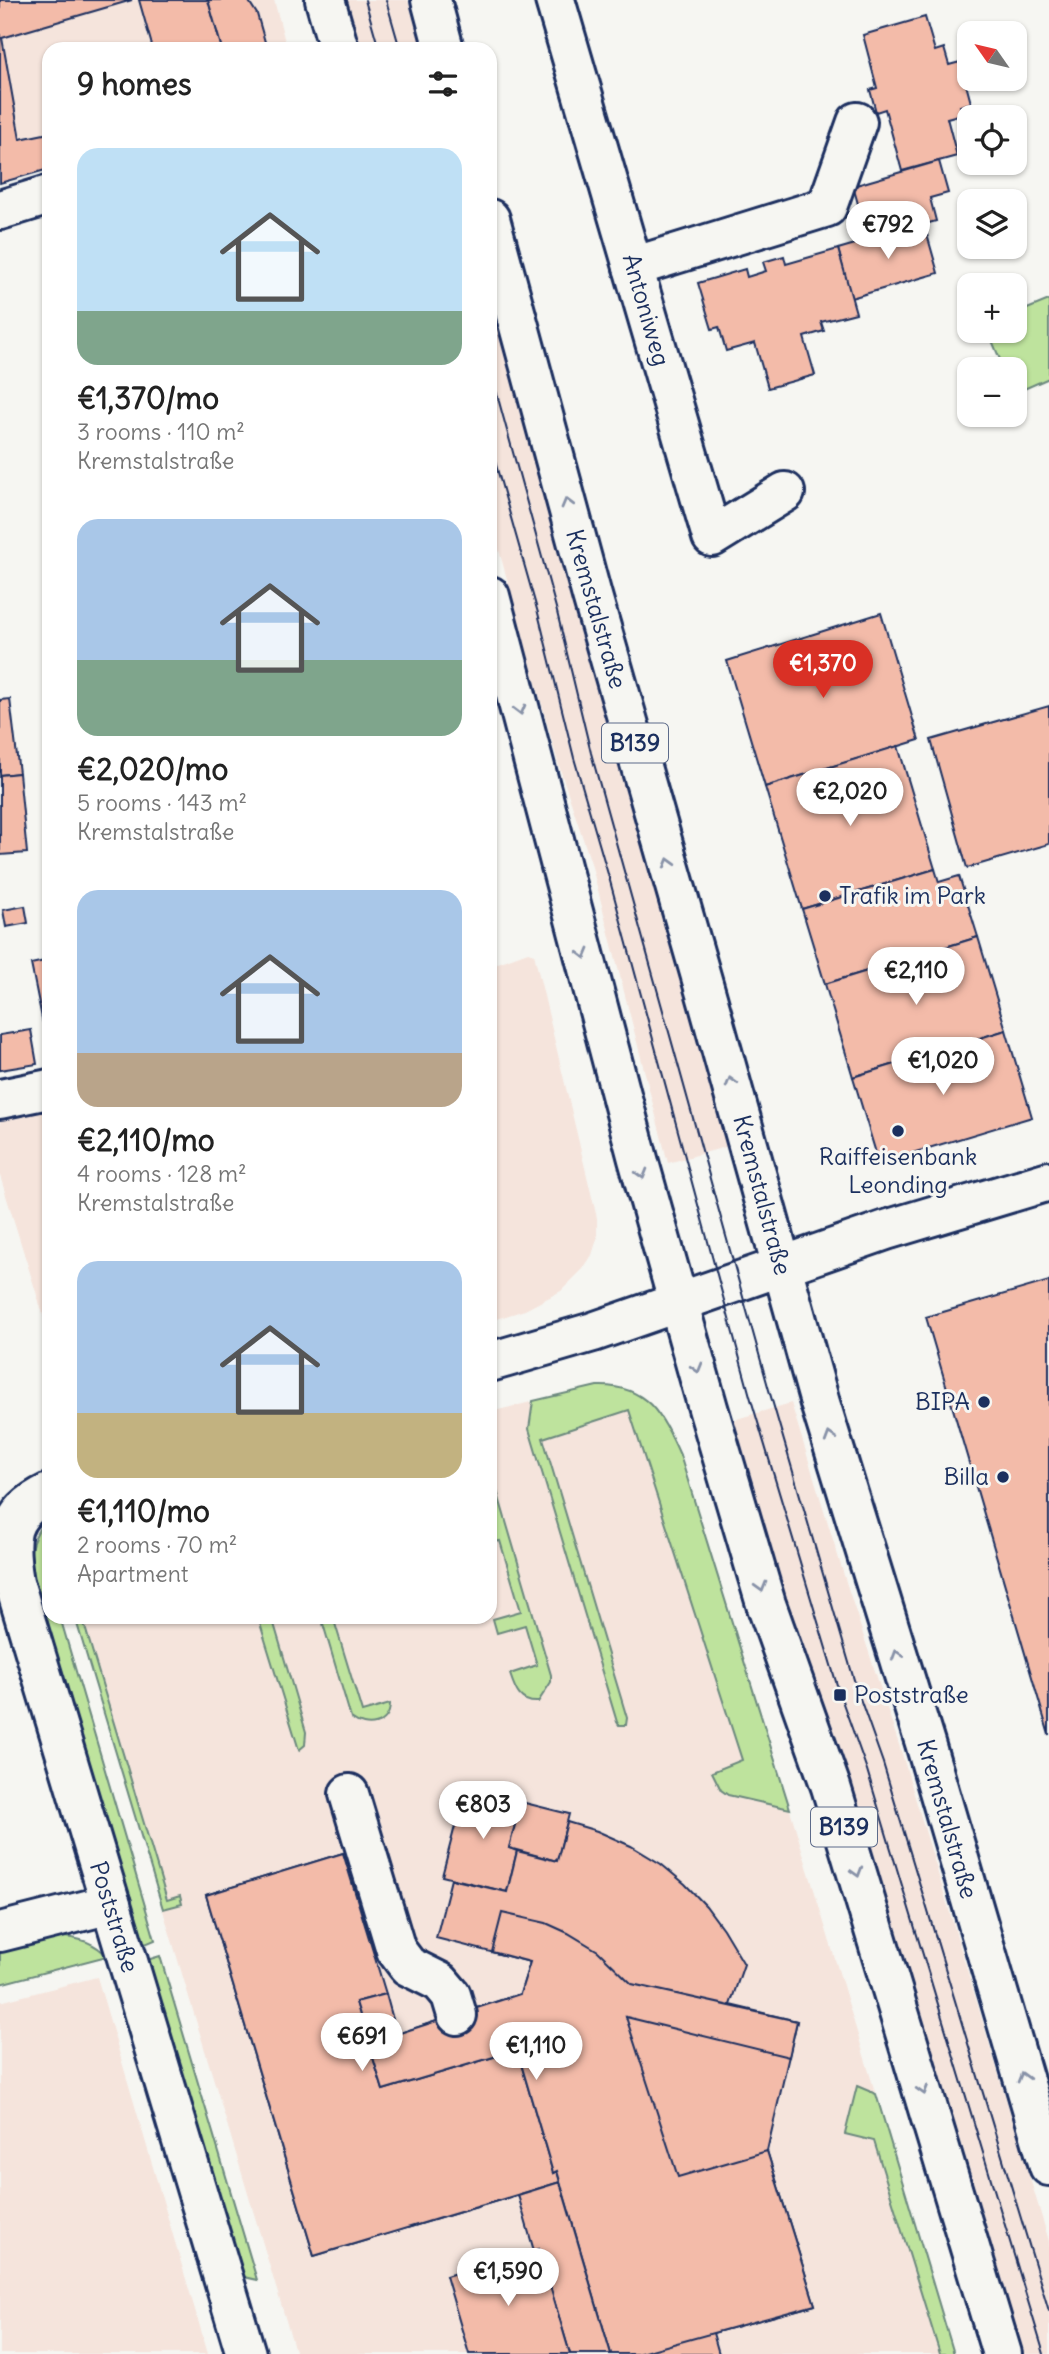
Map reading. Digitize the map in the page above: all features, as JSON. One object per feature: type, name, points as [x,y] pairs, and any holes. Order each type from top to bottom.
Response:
[{"type":"main road","points":[[325,0],[337,42]]},
{"type":"main road","points":[[431,0],[442,42]]},
{"type":"main road","name":"Antoniweg","points":[[555,0],[712,537],[785,492]]},
{"type":"main road","points":[[633,267],[827,207],[857,122]]},
{"type":"main road","points":[[0,210],[42,197]]},
{"type":"main road","name":"Kremstalstraße","points":[[497,245],[592,596],[820,1403],[925,1743],[1049,2166]]},
{"type":"main road","name":"B139","points":[[497,635],[678,1303],[766,1604],[831,1787],[1002,2354]]},
{"type":"main road","points":[[0,1099],[42,1090]]},
{"type":"main road","points":[[497,1360],[593,1332],[886,1230],[1049,1181]]},
{"type":"main road","name":"Poststraße","points":[[42,1496],[35,1499],[16,1518],[8,1545],[14,1583],[246,2354]]},
{"type":"main road","points":[[349,1794],[396,1950],[408,1966],[440,1982],[451,1995],[457,2015]]},
{"type":"main road","points":[[0,1932],[111,1903]]},
{"type":"shaded area","points":[[0,0],[274,0],[285,42],[42,42],[42,171],[0,183]]},
{"type":"shaded area","points":[[345,0],[408,0],[420,42],[357,42]]},
{"type":"shaded area","points":[[497,326],[611,741],[662,908],[729,1146],[668,1163],[591,863],[559,766],[497,543]]},
{"type":"shaded area","points":[[528,952],[534,954],[597,1218],[597,1239],[592,1255],[583,1269],[561,1291],[525,1310],[497,1319],[497,963]]},
{"type":"shaded area","points":[[42,1108],[42,1311],[0,1176],[0,1117]]},
{"type":"shaded area","points":[[597,1386],[628,1390],[647,1400],[663,1419],[680,1455],[775,1760],[954,2354],[296,2354],[77,1624],[497,1624],[497,1410]]},
{"type":"shaded area","points":[[791,1403],[902,1754],[1049,2241],[1049,2354],[1024,2354],[963,2148],[845,1778],[801,1665],[730,1421]]},
{"type":"shaded area","points":[[97,1977],[208,2354],[0,2354],[0,2002]]},
{"type":"green space","points":[[1049,300],[1049,378],[1027,388],[1027,357],[999,357],[993,343],[1027,343],[1027,309]]},
{"type":"green space","points":[[597,1386],[629,1390],[640,1396],[659,1415],[680,1455],[790,1809],[728,1795],[721,1790],[712,1772],[742,1760],[629,1410],[543,1438],[627,1718],[626,1725],[619,1725],[617,1722],[529,1429],[533,1401]]},
{"type":"green space","points":[[497,1491],[551,1675],[551,1682],[538,1702],[522,1698],[510,1674],[537,1665],[525,1625],[497,1633],[494,1624],[497,1624],[497,1618],[521,1611],[500,1541],[497,1542]]},
{"type":"green space","points":[[42,1525],[42,1612],[31,1576],[30,1559],[32,1544]]},
{"type":"green space","points":[[46,1624],[62,1624],[155,1940],[143,1945]]},
{"type":"green space","points":[[77,1624],[84,1624],[167,1900],[180,1896],[182,1904],[163,1909]]},
{"type":"green space","points":[[260,1624],[274,1624],[306,1732],[305,1745],[299,1750]]},
{"type":"green space","points":[[323,1624],[335,1624],[362,1712],[390,1704],[386,1717],[376,1724],[363,1724],[351,1718]]},
{"type":"green space","points":[[59,1937],[85,1941],[107,1956],[0,1984],[0,1951]]},
{"type":"green space","points":[[160,1956],[257,2280],[239,2273],[147,1960]]},
{"type":"green space","points":[[857,2086],[876,2094],[954,2354],[940,2354],[874,2141],[845,2134]]},
{"type":"building","points":[[0,0],[132,0],[2,38],[20,139],[42,134],[42,171],[0,183]]},
{"type":"building","points":[[139,0],[208,0],[220,42],[151,42]]},
{"type":"building","points":[[208,0],[248,0],[257,14],[265,42],[220,42]]},
{"type":"building","points":[[925,17],[935,51],[944,48],[949,65],[957,63],[957,91],[968,91],[971,103],[957,105],[957,115],[947,118],[957,156],[902,171],[885,109],[876,112],[870,90],[877,88],[863,35]]},
{"type":"building","points":[[939,161],[948,193],[930,198],[936,221],[868,240],[853,186]]},
{"type":"building","points":[[924,224],[938,273],[851,298],[838,249]]},
{"type":"building","points":[[838,249],[856,313],[821,322],[824,331],[804,337],[815,375],[768,388],[755,343],[726,351],[719,327],[712,329],[698,283],[745,269],[747,277],[766,271],[763,262],[784,256],[786,264]]},
{"type":"building","points":[[881,613],[919,740],[765,787],[727,661]]},
{"type":"building","points":[[10,699],[19,773],[0,775],[0,700]]},
{"type":"building","points":[[1049,706],[1049,844],[967,868],[931,740]]},
{"type":"building","points":[[898,746],[935,869],[802,909],[765,787]]},
{"type":"building","points":[[19,773],[27,853],[0,855],[0,775]]},
{"type":"building","points":[[935,869],[939,882],[959,876],[978,937],[825,984],[802,909]]},
{"type":"building","points":[[25,906],[28,923],[6,927],[3,910]]},
{"type":"building","points":[[978,937],[1006,1030],[853,1077],[825,984]]},
{"type":"building","points":[[42,962],[42,1018],[31,964]]},
{"type":"building","points":[[31,1030],[37,1064],[0,1070],[0,1035]]},
{"type":"building","points":[[1006,1030],[1032,1117],[879,1163],[853,1077]]},
{"type":"building","points":[[1049,1281],[1049,1735],[926,1317]]},
{"type":"building","points":[[465,1788],[521,1802],[509,1848],[517,1851],[507,1892],[442,1876]]},
{"type":"building","points":[[521,1802],[569,1814],[557,1861],[509,1848]]},
{"type":"building","points":[[567,1822],[597,1831],[631,1846],[661,1864],[706,1906],[744,1964],[730,2005],[797,2021],[767,2151],[815,2305],[713,2333],[719,2354],[611,2354],[560,2182],[314,2256],[206,1895],[343,1853],[397,2034],[520,1994],[530,1962],[436,1938],[451,1879],[507,1892],[517,1851],[557,1861]]},
{"type":"building","points":[[343,1853],[386,1994],[356,2002],[383,2090],[517,2050],[553,2173],[557,2171],[560,2182],[314,2256],[206,1895]]},
{"type":"building","points":[[502,1913],[546,1923],[568,1933],[598,1951],[632,1984],[797,2021],[789,2057],[626,2017],[678,2177],[767,2151],[815,2305],[637,2354],[611,2354],[557,2171],[553,2173],[517,2050],[383,2090],[356,2002],[386,1994],[397,2034],[520,1994],[530,1962],[492,1952]]},
{"type":"building","points":[[560,2182],[611,2354],[570,2354],[539,2249],[534,2251],[518,2195]]},
{"type":"building","points":[[539,2249],[570,2354],[469,2354],[446,2276]]},
{"type":"tram line","points":[[365,0],[377,42]]},
{"type":"tram line","points":[[386,0],[398,42]]},
{"type":"tram line","points":[[497,394],[556,608],[591,753],[769,1390],[857,1690],[883,1763],[1049,2311]]},
{"type":"tram line","points":[[497,469],[750,1396],[840,1695],[867,1770],[1044,2354]]},
{"type":"place","name":"Trafik im Park","points":[[825,896]]},
{"type":"place","name":"Raiffeisenbank Leonding","points":[[898,1131]]},
{"type":"place","name":"BIPA","points":[[984,1402]]},
{"type":"place","name":"Billa","points":[[1003,1477]]},
{"type":"place","name":"Poststraße","points":[[840,1695]]}]
